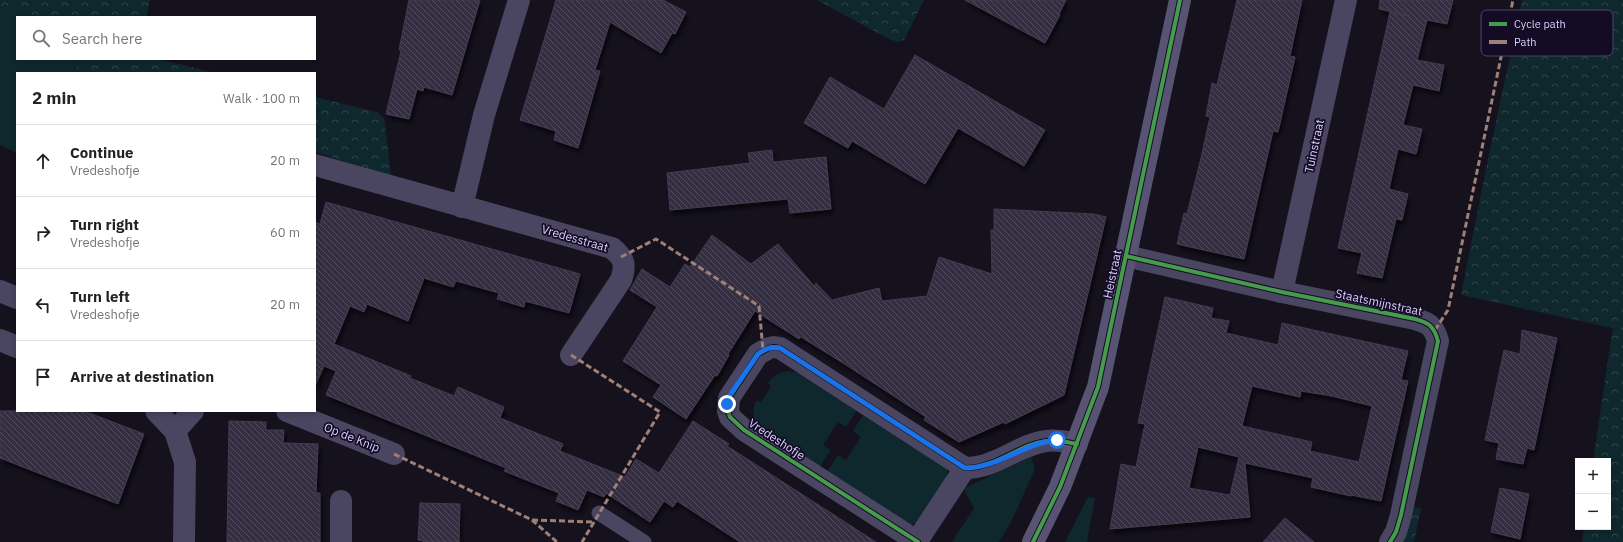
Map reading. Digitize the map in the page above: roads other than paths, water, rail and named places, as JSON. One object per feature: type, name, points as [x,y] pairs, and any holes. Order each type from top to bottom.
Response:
[{"type":"street","points":[[462,207],[484,115],[519,0]]},
{"type":"street","name":"Heistraat","points":[[1033,542],[1060,487],[1098,387],[1180,0]]},
{"type":"street","name":"Tuinstraat","points":[[1282,292],[1346,0]]},
{"type":"street","name":"Vredesstraat","points":[[316,165],[612,248],[624,262],[624,270],[621,280],[571,355]]},
{"type":"street","name":"Staatsmijnstraat","points":[[1126,256],[1282,292],[1415,319],[1426,322],[1435,330],[1438,341],[1435,356],[1401,515],[1396,532],[1390,542]]},
{"type":"street","points":[[0,291],[16,298]]},
{"type":"street","points":[[0,340],[16,347]]},
{"type":"street","name":"Vredeshofje","points":[[769,348],[780,348],[965,468],[918,541],[744,430],[730,417],[728,411],[728,398],[758,354],[769,348]]},
{"type":"street","points":[[157,412],[175,431],[185,462],[184,542]]},
{"type":"street","points":[[175,431],[192,412]]},
{"type":"street","name":"Op de Knip","points":[[289,412],[394,454]]},
{"type":"street","points":[[965,468],[978,468],[990,464],[1034,444],[1045,441],[1057,440],[1077,444]]},
{"type":"street","points":[[340,501],[341,542]]},
{"type":"lane","points":[[599,513],[644,542]]}]
